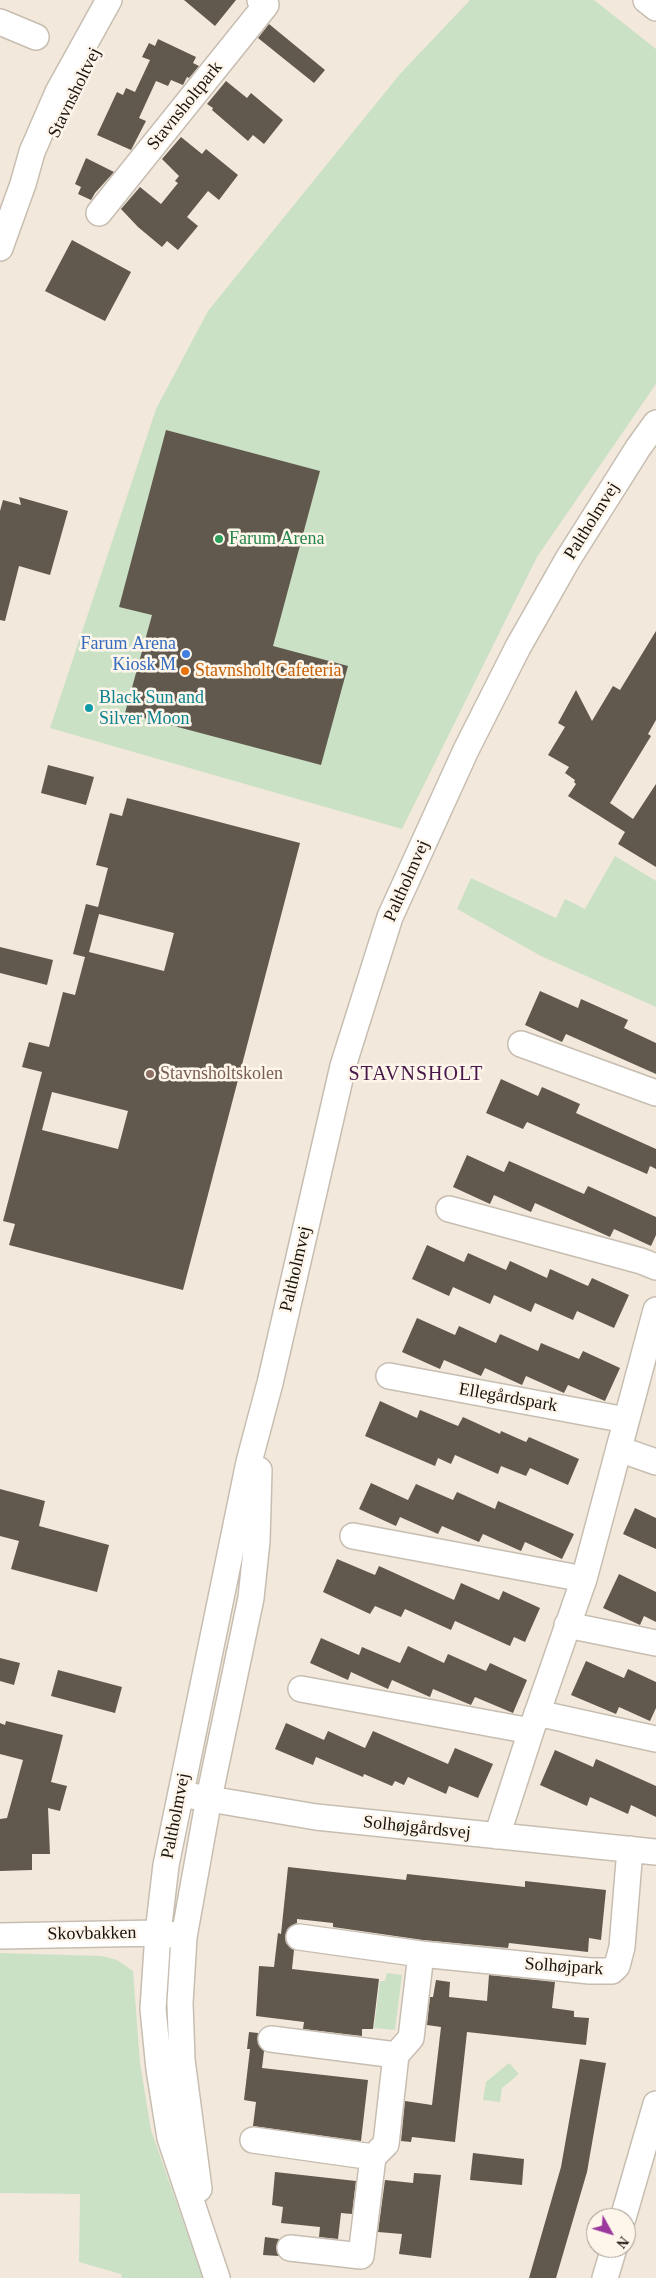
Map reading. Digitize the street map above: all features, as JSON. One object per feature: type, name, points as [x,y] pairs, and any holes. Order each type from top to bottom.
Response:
[{"type":"street","name":"Stavnsholtvej","points":[[0,248],[23,184],[32,152],[58,92],[109,0]]},
{"type":"street","name":"Stavnsholtvej","points":[[23,184],[41,163],[88,62],[125,0]]},
{"type":"street","name":"Stavnsholtpark","points":[[99,213],[266,5],[260,0]]},
{"type":"street","points":[[646,0],[656,8]]},
{"type":"street","points":[[0,22],[36,38]]},
{"type":"street","name":"Paltholmvej","points":[[217,2278],[206,2250],[170,2138],[159,2069],[153,2009],[158,1933],[166,1865],[249,1462],[270,1383],[343,1066],[390,917],[466,750],[518,647],[568,559],[638,448],[656,423]]},
{"type":"street","points":[[521,1044],[656,1093]]},
{"type":"street","points":[[449,1209],[641,1261],[656,1267]]},
{"type":"street","points":[[498,1836],[534,1722],[584,1579],[656,1310]]},
{"type":"street","name":"Ellegårdspark","points":[[389,1376],[626,1420]]},
{"type":"street","name":"Paltholmvej","points":[[206,2250],[182,2060],[180,2003],[184,1937],[209,1798],[251,1598],[257,1541],[259,1469],[270,1383]]},
{"type":"street","points":[[619,1449],[656,1462]]},
{"type":"street","points":[[353,1536],[584,1579]]},
{"type":"street","points":[[568,1625],[656,1642]]},
{"type":"street","points":[[301,1689],[656,1739]]},
{"type":"street","name":"Solhøjgårdsvej","points":[[180,1794],[316,1817],[656,1852]]},
{"type":"street","name":"Solhøjpark","points":[[299,1938],[421,1954],[590,1971],[612,1971],[618,1966],[622,1947],[630,1849]]},
{"type":"street","name":"Skovbakken","points":[[0,1936],[158,1933],[184,1937]]},
{"type":"street","points":[[290,2248],[361,2256],[373,2157],[386,2144],[396,2055],[411,2038],[421,1954]]},
{"type":"street","points":[[271,2039],[396,2055]]},
{"type":"street","points":[[626,2208],[656,2104]]},
{"type":"street","points":[[253,2140],[373,2157]]},
{"type":"street","points":[[605,2278],[611,2258]]},
{"type":"green space","points":[[470,0],[594,0],[656,49],[656,384],[537,557],[402,829],[50,728],[156,409],[208,311],[400,74]]},
{"type":"green space","points":[[615,856],[656,881],[656,1007],[541,956],[457,909],[471,878],[556,918],[565,899],[585,909]]},
{"type":"green space","points":[[0,1953],[102,1956],[117,1960],[133,1971],[140,2063],[151,2130],[203,2278],[122,2278],[121,2274],[79,2262],[80,2194],[0,2193]]},
{"type":"green space","points":[[387,1973],[402,1975],[395,2030],[374,2028],[380,1981],[385,1981]]},
{"type":"green space","points":[[509,2063],[519,2074],[502,2088],[500,2102],[483,2100],[486,2082]]},
{"type":"building","points":[[184,0],[236,0],[215,26]]},
{"type":"building","points":[[269,24],[325,70],[314,83],[258,38]]},
{"type":"building","points":[[158,39],[196,57],[193,63],[199,66],[189,78],[187,77],[183,85],[171,80],[168,86],[156,81],[139,118],[146,121],[131,150],[97,135],[117,92],[123,95],[126,88],[135,92],[150,60],[142,57],[149,43],[155,46]]},
{"type":"building","points":[[226,81],[247,98],[251,93],[283,120],[264,144],[253,135],[248,141],[207,104]]},
{"type":"building","points":[[181,137],[202,154],[206,149],[238,175],[219,200],[208,191],[187,217],[198,226],[178,250],[167,241],[162,247],[138,227],[121,209],[140,187],[161,204],[178,183],[175,181],[179,176],[162,159]]},
{"type":"building","points":[[86,158],[114,172],[91,200],[78,194],[81,187],[75,184]]},
{"type":"building","points":[[72,240],[131,272],[105,321],[45,291]]},
{"type":"building","name":"Farum Arena","points":[[166,430],[320,471],[273,646],[348,666],[321,765],[125,713],[152,615],[119,607]]},
{"type":"building","points":[[19,497],[68,511],[50,575],[19,566],[5,621],[0,620],[0,511],[3,500],[21,505]]},
{"type":"building","points":[[656,631],[656,720],[648,734],[651,736],[610,803],[633,819],[656,784],[656,867],[618,844],[625,832],[568,796],[576,784],[575,780],[565,773],[569,767],[548,755],[565,727],[558,723],[576,690],[592,721],[613,686],[620,690]]},
{"type":"building","points":[[48,765],[94,777],[86,805],[41,793]]},
{"type":"building","points":[[127,798],[300,843],[183,1290],[9,1245],[15,1224],[3,1221],[42,1072],[22,1067],[29,1042],[49,1047],[63,992],[75,995],[85,957],[73,954],[86,904],[98,907],[108,868],[96,865],[110,813],[122,816]],"holes":[[[99,914],[174,933],[164,971],[89,952]],[[52,1092],[128,1111],[118,1149],[42,1130]]]},
{"type":"building","points":[[0,947],[53,960],[47,985],[0,973]]},
{"type":"building","points":[[540,991],[578,1008],[581,999],[628,1020],[624,1028],[656,1043],[656,1074],[566,1034],[562,1042],[525,1025]]},
{"type":"building","points":[[501,1079],[538,1096],[542,1087],[580,1104],[576,1113],[656,1149],[656,1169],[650,1166],[647,1174],[527,1122],[523,1129],[486,1113]]},
{"type":"building","points":[[467,1155],[504,1172],[509,1161],[584,1194],[588,1186],[656,1217],[656,1235],[651,1246],[614,1229],[610,1237],[535,1203],[531,1212],[494,1195],[490,1204],[453,1187]]},
{"type":"building","points":[[427,1245],[464,1262],[468,1253],[506,1270],[510,1261],[547,1278],[550,1269],[588,1286],[592,1278],[629,1295],[614,1328],[577,1311],[573,1320],[535,1303],[531,1312],[494,1295],[490,1304],[453,1287],[449,1296],[412,1279]]},
{"type":"building","points":[[417,1318],[455,1335],[459,1326],[496,1343],[500,1334],[538,1351],[541,1343],[579,1359],[583,1351],[620,1368],[605,1401],[568,1385],[564,1393],[526,1376],[522,1385],[485,1368],[481,1376],[444,1360],[440,1369],[402,1352]]},
{"type":"building","points":[[380,1401],[417,1418],[420,1410],[458,1426],[463,1417],[500,1434],[501,1431],[526,1442],[529,1437],[579,1459],[568,1485],[530,1468],[526,1476],[501,1466],[498,1474],[455,1455],[451,1464],[438,1458],[435,1466],[365,1436]]},
{"type":"building","points":[[371,1483],[408,1500],[416,1484],[453,1500],[457,1492],[495,1509],[498,1501],[574,1534],[562,1559],[525,1542],[521,1551],[483,1534],[479,1542],[442,1526],[438,1534],[400,1517],[396,1526],[359,1509]]},
{"type":"building","points":[[0,1489],[45,1501],[39,1526],[109,1545],[97,1592],[11,1569],[19,1541],[0,1536]]},
{"type":"building","points":[[635,1508],[656,1518],[656,1549],[623,1534]]},
{"type":"building","points":[[337,1559],[375,1575],[379,1566],[454,1600],[461,1583],[499,1600],[503,1591],[540,1608],[525,1642],[514,1637],[510,1646],[455,1621],[451,1630],[405,1609],[401,1617],[375,1606],[370,1614],[323,1592]]},
{"type":"building","points":[[619,1574],[656,1592],[656,1622],[644,1616],[640,1625],[603,1608]]},
{"type":"building","points":[[321,1638],[359,1655],[362,1647],[400,1663],[408,1646],[444,1663],[448,1654],[486,1671],[490,1663],[527,1680],[513,1713],[475,1697],[471,1705],[433,1689],[430,1697],[392,1680],[388,1689],[351,1672],[348,1680],[310,1663]]},
{"type":"building","points":[[0,1658],[20,1663],[14,1685],[0,1681]]},
{"type":"building","points":[[586,1661],[624,1678],[628,1669],[656,1682],[656,1708],[650,1721],[619,1707],[616,1714],[571,1695]]},
{"type":"building","points":[[58,1670],[122,1687],[115,1713],[51,1696]]},
{"type":"building","points":[[6,1721],[63,1735],[51,1782],[67,1786],[60,1811],[48,1808],[50,1854],[32,1854],[32,1870],[0,1871],[0,1819],[7,1818],[23,1760],[0,1754],[0,1723],[5,1725]]},
{"type":"building","points":[[286,1723],[324,1740],[328,1731],[365,1748],[373,1731],[448,1764],[455,1748],[493,1764],[478,1798],[449,1786],[446,1794],[408,1777],[404,1785],[395,1781],[392,1786],[364,1774],[363,1777],[316,1757],[313,1765],[275,1749]]},
{"type":"building","points":[[555,1750],[593,1767],[596,1759],[656,1786],[656,1817],[631,1805],[628,1814],[590,1797],[587,1806],[540,1785]]},
{"type":"building","points":[[288,1867],[406,1880],[407,1874],[525,1887],[525,1881],[606,1890],[601,1940],[589,1938],[588,1952],[509,1943],[508,1948],[423,1940],[333,1927],[333,1923],[297,1919],[297,1923],[288,1928],[285,1936],[286,1943],[294,1950],[292,1969],[379,1979],[373,2029],[362,2029],[362,2036],[303,2029],[304,2022],[256,2016],[259,1966],[274,1967],[278,1933],[281,1934]]},
{"type":"building","points":[[489,1975],[555,1982],[552,2008],[574,2011],[574,2017],[589,2018],[586,2045],[467,2032],[455,2142],[412,2137],[411,2142],[401,2141],[405,2101],[432,2105],[441,2027],[427,2025],[430,1997],[433,1997],[436,1980],[450,1982],[449,1997],[487,2001]]},
{"type":"building","points":[[249,2032],[258,2033],[258,2044],[264,2051],[262,2068],[368,2080],[361,2141],[253,2126],[256,2102],[244,2100],[250,2049],[247,2049]]},
{"type":"building","points":[[580,2059],[606,2063],[587,2172],[556,2278],[529,2278],[561,2167]]},
{"type":"building","points":[[473,2153],[524,2159],[522,2185],[470,2180]]},
{"type":"building","points":[[275,2172],[356,2181],[352,2214],[341,2213],[338,2239],[319,2237],[320,2227],[281,2223],[283,2207],[272,2205]]},
{"type":"building","points":[[414,2173],[441,2175],[431,2258],[399,2254],[402,2234],[378,2232],[385,2180],[413,2183]]},
{"type":"building","points":[[265,2237],[279,2239],[276,2247],[279,2256],[263,2255]]},
{"type":"place","name":"Farum Arena","points":[[219,539]]},
{"type":"place","name":"Farum Arena Kiosk M","points":[[186,654]]},
{"type":"place","name":"Stavnsholt Cafeteria","points":[[185,671]]},
{"type":"place","name":"Black Sun and Silver Moon","points":[[89,708]]},
{"type":"place","name":"Stavnsholtskolen","points":[[150,1074]]},
{"type":"district","name":"STAVNSHOLT","points":[[416,1075]]}]
